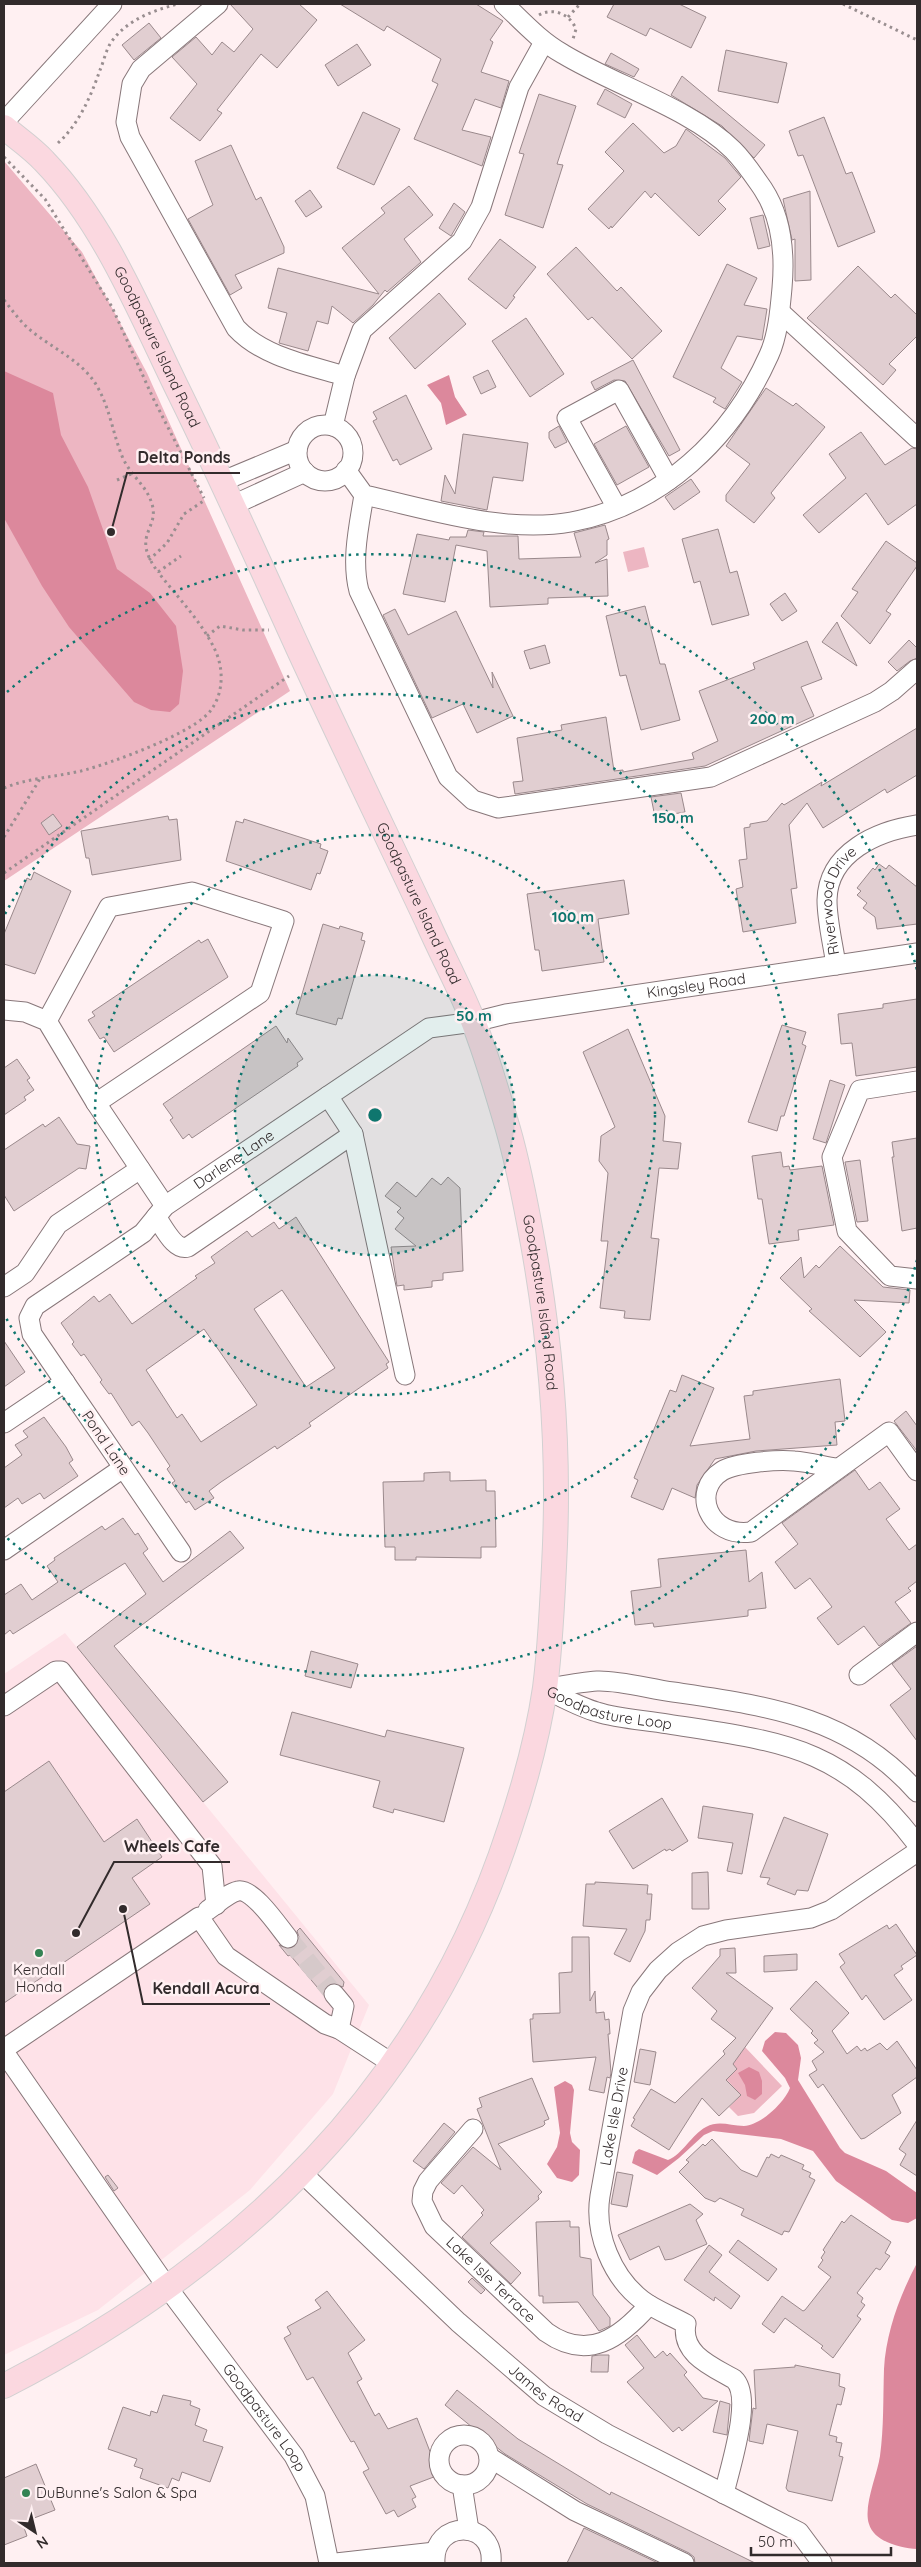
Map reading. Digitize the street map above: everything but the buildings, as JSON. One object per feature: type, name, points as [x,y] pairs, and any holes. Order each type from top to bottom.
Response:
[{"type":"main road","name":"Goodpasture Island Road","points":[[4,127],[40,157],[58,178],[117,266],[223,481],[292,633],[292,670],[474,1022],[522,1180],[541,1287],[551,1366],[557,1492],[553,1594],[545,1689],[535,1740],[517,1808],[482,1907],[461,1951],[426,2013],[393,2064],[356,2115],[302,2173],[244,2226],[167,2287],[104,2330],[4,2386]]},
{"type":"street","points":[[4,122],[112,4]]},
{"type":"street","points":[[218,4],[141,69],[135,77],[132,84],[126,122],[130,137],[236,328],[246,338],[277,355],[345,376]]},
{"type":"street","points":[[346,470],[364,495],[498,523],[539,526],[573,521],[617,508],[645,496],[669,480],[709,448],[744,402],[770,353],[780,312],[784,262],[779,227],[765,192],[744,162],[717,136],[687,118],[565,56],[544,42],[504,4]]},
{"type":"street","points":[[333,426],[345,376],[359,336],[367,324],[430,272],[462,241],[481,208],[519,87],[544,42]]},
{"type":"street","points":[[780,312],[917,438]]},
{"type":"street","points":[[617,508],[567,418],[619,390],[669,480]]},
{"type":"street","points":[[324,425],[333,426],[348,438],[352,447],[351,462],[346,470],[330,480],[320,480],[305,472],[298,460],[297,450],[300,440],[310,430],[324,425]]},
{"type":"street","points":[[223,481],[297,450]]},
{"type":"street","points":[[234,505],[305,472]]},
{"type":"street","points":[[364,495],[356,543],[356,578],[360,591],[448,777],[473,800],[498,808],[679,784],[711,777],[875,702],[898,687],[917,669]]},
{"type":"street","name":"Riverwood Drive","points":[[836,965],[827,904],[833,876],[851,852],[877,834],[917,825]]},
{"type":"street","points":[[47,1021],[109,907],[192,892],[284,921],[260,993],[96,1103]]},
{"type":"street","name":"Kingsley Road","points":[[474,1022],[506,1014],[917,953]]},
{"type":"street","points":[[4,1010],[25,1012],[47,1021],[96,1103],[140,1169],[177,1245],[183,1248],[188,1247],[354,1134]]},
{"type":"street","name":"Darlene Lane","points":[[32,1334],[29,1318],[35,1306],[143,1233],[161,1212],[429,1028],[474,1022]]},
{"type":"street","points":[[917,1081],[860,1090],[832,1157],[847,1231],[890,1276],[917,1279]]},
{"type":"street","points":[[328,1096],[354,1134],[405,1375]]},
{"type":"street","points":[[4,1287],[25,1273],[58,1224],[140,1169]]},
{"type":"street","name":"Pond Lane","points":[[32,1334],[181,1552]]},
{"type":"street","points":[[4,1423],[65,1382]]},
{"type":"street","points":[[836,1468],[793,1460],[733,1466],[721,1472],[712,1480],[708,1491],[707,1503],[710,1514],[718,1525],[728,1531],[739,1534],[751,1532],[763,1525],[836,1468],[889,1432],[917,1471]]},
{"type":"street","points":[[4,1550],[123,1468]]},
{"type":"street","points":[[859,1675],[917,1632]]},
{"type":"street","points":[[4,1706],[56,1671],[61,1671],[212,1866],[216,1904]]},
{"type":"street","name":"Goodpasture Loop","points":[[545,1689],[599,1681],[733,1701],[792,1713],[818,1722],[866,1747],[914,1782]]},
{"type":"street","name":"Goodpasture Loop","points":[[545,1689],[597,1712],[753,1738],[800,1750],[841,1770],[881,1800],[917,1844]]},
{"type":"street","points":[[881,1800],[914,1782]]},
{"type":"street","name":"Lake Isle Drive","points":[[724,2494],[741,2416],[742,2396],[739,2385],[734,2379],[696,2355],[685,2335],[686,2324],[649,2305],[630,2288],[614,2265],[604,2243],[599,2212],[633,2012],[641,1992],[658,1970],[696,1939],[726,1930],[820,1914],[848,1899],[917,1852]]},
{"type":"street","points":[[4,2050],[235,1892],[249,1893],[288,1938]]},
{"type":"street","points":[[199,1917],[226,1956],[325,2024],[339,2029],[393,2064]]},
{"type":"street","points":[[334,1994],[344,2006],[339,2029]]},
{"type":"street","name":"Goodpasture Loop","points":[[4,2050],[167,2287],[294,2456],[315,2496],[329,2563]]},
{"type":"street","name":"Lake Isle Terrace","points":[[473,2128],[428,2181],[423,2191],[424,2207],[438,2230],[546,2332],[568,2344],[589,2345],[610,2339],[628,2326],[649,2305]]},
{"type":"street","name":"James Road","points":[[302,2173],[458,2322],[544,2396],[607,2434],[799,2532],[822,2563]]},
{"type":"street","points":[[456,2436],[474,2437],[487,2448],[489,2466],[485,2475],[471,2485],[462,2485],[453,2483],[441,2470],[440,2453],[444,2445],[456,2436]]},
{"type":"street","points":[[489,2457],[576,2511],[684,2563]]},
{"type":"street","points":[[462,2485],[469,2530]]},
{"type":"street","points":[[336,2563],[435,2558],[439,2543],[446,2536],[459,2530],[469,2530],[486,2540],[491,2549],[492,2563]]},
{"type":"path","points":[[58,143],[65,137],[89,101],[113,40],[142,16],[154,10],[178,4]]},
{"type":"path","points":[[568,17],[580,4]]},
{"type":"path","points":[[843,4],[917,40]]},
{"type":"path","points":[[528,27],[544,12],[558,12],[568,17],[574,25],[576,33],[565,56]]},
{"type":"path","points":[[4,157],[44,199],[112,306],[153,398],[209,507]]},
{"type":"path","points":[[4,300],[28,328],[91,374],[100,390],[122,457],[131,474],[142,485],[152,501],[151,524],[145,543],[149,560],[206,636],[217,654],[221,673],[221,690],[210,712],[194,725],[142,750],[83,770],[40,779],[22,780],[4,788]]},
{"type":"path","points":[[117,480],[131,474]]},
{"type":"path","points":[[149,560],[167,543],[184,514],[205,500]]},
{"type":"path","points":[[158,572],[181,556]]},
{"type":"path","points":[[261,621],[269,638]]},
{"type":"path","points":[[206,636],[220,626],[243,630],[292,633]]},
{"type":"path","points":[[291,685],[292,670]]},
{"type":"path","points":[[4,873],[292,670]]},
{"type":"path","points":[[4,837],[40,779]]},
{"type":"shaded area","points":[[4,161],[82,252],[147,373],[290,691],[4,881]]},
{"type":"shaded area","points":[[4,371],[53,393],[61,435],[88,487],[117,569],[150,593],[176,626],[183,671],[179,704],[170,712],[151,710],[134,702],[69,627],[42,586],[4,518]]},
{"type":"shaded area","points":[[449,375],[455,397],[467,415],[446,425],[441,403],[427,385]]},
{"type":"shaded area","points":[[644,547],[649,567],[628,572],[623,552]]},
{"type":"shaded area","points":[[65,1633],[369,2005],[333,2094],[250,2190],[98,2310],[4,2355],[4,1674]]},
{"type":"shaded area","points":[[775,2032],[786,2033],[798,2045],[801,2058],[798,2080],[840,2148],[845,2153],[886,2171],[917,2193],[917,2218],[908,2223],[892,2220],[836,2181],[813,2151],[781,2139],[713,2131],[704,2135],[657,2175],[632,2163],[635,2152],[639,2149],[668,2160],[706,2127],[715,2124],[751,2125],[771,2112],[783,2100],[790,2088],[785,2078],[762,2051],[765,2041]]},
{"type":"shaded area","points":[[744,2046],[782,2086],[754,2113],[738,2116],[729,2107],[741,2095],[725,2078],[728,2060]]},
{"type":"shaded area","points":[[749,2067],[759,2072],[762,2081],[762,2094],[755,2100],[747,2096],[745,2085],[738,2073]]},
{"type":"shaded area","points":[[565,2081],[572,2085],[574,2090],[570,2133],[572,2142],[580,2150],[579,2175],[572,2182],[557,2178],[547,2164],[557,2147],[560,2133],[554,2087]]},
{"type":"shaded area","points":[[917,2263],[917,2549],[903,2547],[882,2540],[876,2535],[869,2524],[868,2509],[881,2445],[885,2355],[900,2301]]},
{"type":"tunnel","points":[[288,1938],[334,1994]]},
{"type":"place","name":"Delta Ponds","points":[[111,532]]},
{"type":"place","name":"Kendall Acura","points":[[123,1909]]},
{"type":"place","name":"Wheels Cafe","points":[[76,1933]]},
{"type":"place","name":"Kendall Honda","points":[[39,1953]]},
{"type":"place","name":"DuBunne's Salon & Spa","points":[[26,2493]]}]
